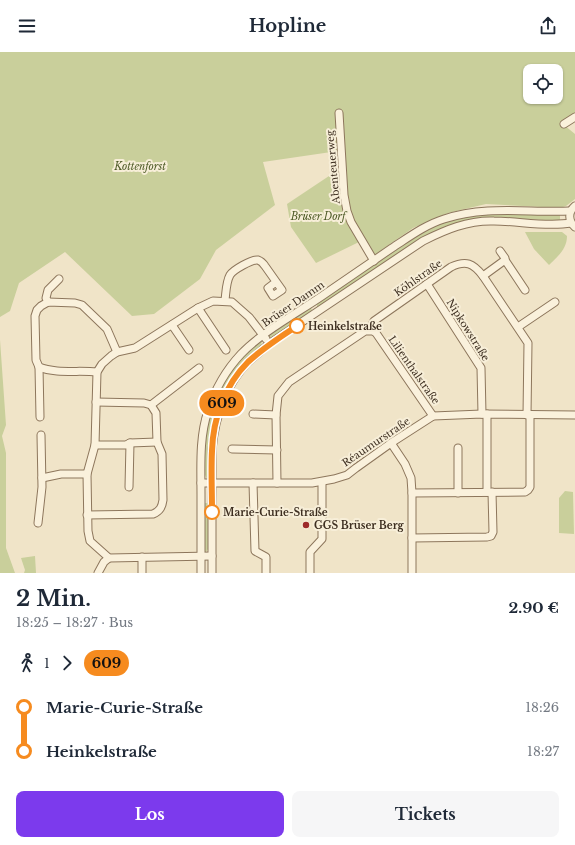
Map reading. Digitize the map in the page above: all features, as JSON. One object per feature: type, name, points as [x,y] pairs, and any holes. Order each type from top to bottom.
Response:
[{"type":"street","name":"Abenteuerweg","points":[[338,113],[344,195],[347,211],[351,222],[374,261]]},
{"type":"street","points":[[564,124],[575,117]]},
{"type":"street","name":"Brüser Damm","points":[[201,573],[202,438],[205,419],[213,395],[230,367],[250,345],[419,231],[444,219],[473,212],[573,208],[569,217],[573,225],[543,225],[526,222],[492,221],[473,222],[447,229],[422,241],[269,344],[248,362],[238,374],[222,401],[216,419],[213,438],[212,573]]},
{"type":"street","points":[[500,251],[525,290]]},
{"type":"street","points":[[225,300],[229,276],[253,261],[260,260],[276,282]]},
{"type":"street","points":[[483,276],[505,260]]},
{"type":"street","name":"Köhlstraße","points":[[369,330],[374,321],[451,267],[464,263],[475,266],[528,343],[528,415]]},
{"type":"street","points":[[48,302],[46,298],[48,290],[59,280]]},
{"type":"street","name":"Nipkowstraße","points":[[427,284],[481,368],[485,414]]},
{"type":"street","points":[[109,558],[90,541],[87,515],[87,474],[95,445],[97,372],[106,359],[117,352],[135,348],[198,308],[213,301],[225,300],[232,302],[242,309],[269,344]]},
{"type":"street","points":[[40,418],[39,367],[36,360],[36,316],[41,306],[48,302],[75,303],[82,305],[107,329],[117,352]]},
{"type":"street","points":[[518,327],[555,302]]},
{"type":"street","points":[[198,308],[226,350]]},
{"type":"street","points":[[172,325],[189,350]]},
{"type":"street","points":[[277,483],[276,415],[278,396],[289,382],[362,332],[369,330]]},
{"type":"street","name":"Lilienthalstraße","points":[[369,330],[376,333],[433,416]]},
{"type":"street","points":[[39,367],[50,370],[83,370],[97,372]]},
{"type":"street","points":[[96,402],[151,404],[199,368]]},
{"type":"street","points":[[87,515],[147,515],[153,514],[162,506],[162,454],[157,442],[156,413],[151,404]]},
{"type":"street","points":[[253,414],[276,415]]},
{"type":"street","points":[[412,538],[492,536],[493,532],[485,414]]},
{"type":"street","points":[[433,416],[485,414],[575,415]]},
{"type":"street","points":[[412,493],[526,492],[530,486],[528,415]]},
{"type":"street","name":"Réaumurstraße","points":[[201,483],[322,482],[346,475],[391,443],[433,416]]},
{"type":"street","points":[[38,523],[42,478],[41,435]]},
{"type":"street","points":[[95,445],[126,445],[130,443],[157,442]]},
{"type":"street","points":[[129,487],[130,443]]},
{"type":"street","points":[[391,443],[405,464],[411,478],[412,573]]},
{"type":"street","points":[[458,448],[458,493]]},
{"type":"street","points":[[232,449],[277,450]]},
{"type":"street","points":[[42,478],[61,474],[87,474]]},
{"type":"street","points":[[310,573],[310,552],[322,539],[322,482]]},
{"type":"street","points":[[253,483],[255,551],[266,557],[266,573]]},
{"type":"street","points":[[98,573],[104,562],[109,558],[212,556]]},
{"type":"street","points":[[142,557],[142,573]]},
{"type":"green space","name":"Kottenforst","points":[[0,52],[575,52],[575,114],[564,125],[575,134],[575,199],[566,206],[560,208],[486,204],[448,213],[413,228],[369,259],[359,242],[316,263],[291,227],[287,204],[329,176],[335,175],[340,178],[338,151],[263,162],[275,205],[216,250],[200,279],[154,314],[132,316],[65,252],[19,283],[10,311],[0,317]]},
{"type":"green space","points":[[503,212],[560,215],[560,221],[486,218],[466,221],[443,228],[411,245],[317,309],[317,302],[407,241],[432,226],[461,217]]},
{"type":"green space","points":[[525,232],[562,232],[567,236],[567,241],[561,252],[549,265],[534,249]]},
{"type":"green space","points":[[311,306],[312,312],[269,338],[268,336]]},
{"type":"green space","points":[[0,340],[6,425],[2,436],[6,453],[6,548],[15,573],[0,573]]},
{"type":"green space","points":[[260,341],[262,342],[260,347],[222,396],[217,408],[210,435],[209,479],[207,479],[204,472],[204,449],[210,413],[226,378],[241,359]]},
{"type":"green space","points":[[565,491],[573,492],[574,534],[559,533],[559,498]]},
{"type":"green space","points":[[204,503],[209,503],[209,548],[205,553]]},
{"type":"green space","points":[[35,556],[36,573],[24,573],[25,570],[21,558]]},
{"type":"bus line","name":"609","points":[[212,512],[213,438],[215,423],[222,401],[229,387],[248,362],[269,344],[297,326]]},
{"type":"place","name":"Heinkelstraße","points":[[297,326]]},
{"type":"place","name":"Marie-Curie-Straße","points":[[212,512]]},
{"type":"place","name":"GGS Brüser Berg","points":[[306,525]]},
{"type":"park label","name":"Brüser Dorf","points":[[318,216]]}]
